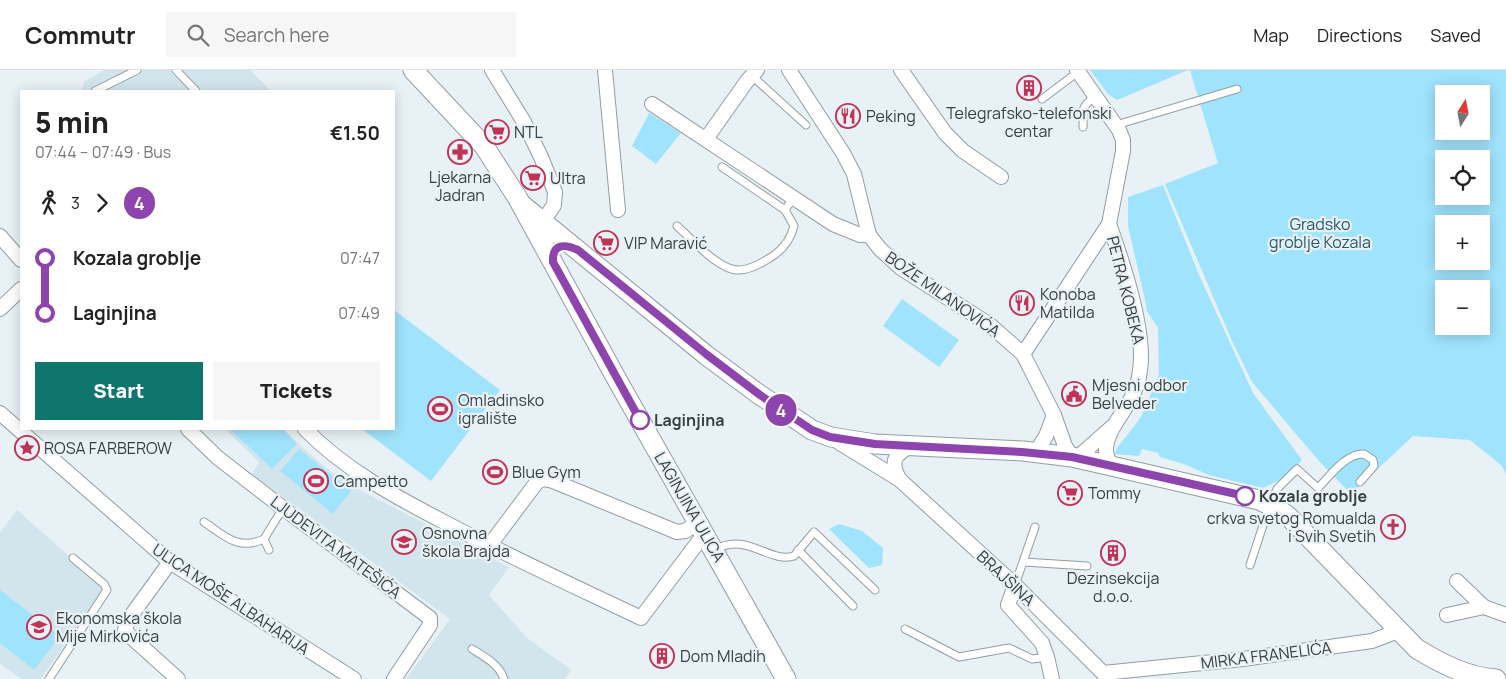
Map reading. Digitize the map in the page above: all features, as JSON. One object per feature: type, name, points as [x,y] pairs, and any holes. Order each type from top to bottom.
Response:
[{"type":"main road","name":"LAGINJINA ULICA","points":[[413,70],[484,146],[521,204],[540,228],[553,262],[786,679]]},
{"type":"main road","points":[[540,228],[578,250],[706,354],[760,395],[812,430],[830,437],[875,444],[1036,452],[1074,458],[1231,493],[1270,504],[1290,517],[1417,649],[1438,662],[1470,675],[1496,679]]},
{"type":"main road","points":[[553,262],[553,254],[558,248],[566,246],[578,250]]},
{"type":"street","points":[[492,70],[524,122],[555,192],[554,205],[540,228]]},
{"type":"street","points":[[604,70],[618,210]]},
{"type":"street","name":"BOŽE MILANOVIĆA","points":[[788,70],[843,153],[854,174],[869,235],[880,249],[901,268],[990,326],[1023,354]]},
{"type":"street","points":[[901,70],[944,133],[963,151],[1002,177]]},
{"type":"street","name":"PETRA KOBEKA","points":[[1023,354],[1109,224],[1123,151],[1123,140],[1116,125],[1077,71]]},
{"type":"street","points":[[706,139],[754,73]]},
{"type":"street","points":[[652,104],[706,139],[789,204],[833,224],[860,234],[869,235]]},
{"type":"street","name":"PETRA KOBEKA","points":[[1109,224],[1118,248],[1138,328],[1141,359],[1137,386],[1115,424]]},
{"type":"street","points":[[0,236],[20,259]]},
{"type":"street","points":[[0,309],[20,290]]},
{"type":"street","points":[[1023,354],[1054,414],[1065,446],[1074,458],[1115,424]]},
{"type":"street","name":"ULICA MOŠE ALBAHARIJA","points":[[0,413],[170,562],[354,679]]},
{"type":"street","points":[[1036,452],[1046,436],[1054,414]]},
{"type":"street","points":[[1110,465],[1106,448],[1115,424]]},
{"type":"street","name":"LJUDEVITA MATEŠIĆA","points":[[189,430],[218,458],[282,508],[430,618],[430,625],[394,679]]},
{"type":"street","points":[[306,430],[313,438],[357,473],[381,489],[490,546],[641,618],[702,528]]},
{"type":"street","name":"BRAJŠINA","points":[[830,437],[900,480],[1015,585],[1106,676]]},
{"type":"street","points":[[900,480],[894,470],[894,462],[902,450],[911,446]]},
{"type":"street","points":[[490,546],[537,482],[544,480],[554,481],[677,532],[702,528]]},
{"type":"street","points":[[170,562],[128,620],[125,630],[178,679]]},
{"type":"street","points":[[1457,581],[1484,607],[1506,615]]},
{"type":"street","points":[[1015,585],[1008,605],[1042,643],[1052,679]]},
{"type":"street","points":[[1447,615],[1484,607]]},
{"type":"street","name":"MIRKA FRANELIĆA","points":[[1106,676],[1372,641],[1398,631]]},
{"type":"lane","points":[[106,89],[137,70]]},
{"type":"lane","points":[[176,70],[195,90]]},
{"type":"lane","points":[[1042,99],[1077,71]]},
{"type":"lane","points":[[754,73],[806,124]]},
{"type":"lane","points":[[1116,125],[1237,89]]},
{"type":"lane","points":[[1083,127],[1082,109],[1095,96]]},
{"type":"lane","points":[[677,226],[717,262],[728,268],[741,270],[769,259],[780,251],[788,240],[794,226],[789,204],[722,167]]},
{"type":"lane","points":[[1250,565],[1270,504],[1277,489],[1297,468],[1318,488],[1348,459],[1354,455],[1364,454],[1373,460],[1374,466],[1360,482]]},
{"type":"lane","points":[[204,522],[227,538],[244,544],[255,543],[264,539],[282,508]]},
{"type":"lane","points":[[1015,585],[1035,527]]},
{"type":"lane","points":[[714,550],[721,546],[743,544],[790,557],[794,556],[814,532],[875,590]]},
{"type":"lane","points":[[264,539],[269,550]]},
{"type":"lane","points":[[798,550],[853,606]]},
{"type":"lane","points":[[49,679],[107,590],[104,584],[73,558]]},
{"type":"lane","points":[[1024,562],[1087,566]]},
{"type":"lane","points":[[905,629],[959,657],[1009,648],[1032,659],[1047,657]]},
{"type":"lane","points":[[472,649],[494,663],[501,671],[504,679]]},
{"type":"shaded area","points":[[104,70],[250,70],[270,90],[82,90],[84,82]]},
{"type":"shaded area","name":"Osnovna škola Brajda","points":[[226,430],[285,430],[330,471],[358,489],[509,567],[489,595],[526,637],[571,670],[565,679],[406,679],[450,619],[252,474],[259,462]]},
{"type":"shaded area","name":"Ekonomska škola Mije Mirkovića","points":[[17,510],[103,586],[103,589],[41,679],[22,679],[0,664],[0,533]]},
{"type":"green space","points":[[1090,70],[1188,70],[1117,100],[1108,94]]},
{"type":"green space","name":"Gradsko groblje Kozala","points":[[1190,70],[1506,70],[1506,473],[1501,465],[1470,440],[1413,436],[1351,494],[1319,461],[1252,382],[1232,341],[1165,184],[1218,163]]},
{"type":"green space","points":[[649,113],[681,133],[656,164],[632,146]]},
{"type":"green space","points":[[1163,185],[1199,275],[1253,393],[1302,460],[1286,477],[1263,488],[1209,475],[1184,464],[1160,457],[1158,453],[1142,449],[1139,456],[1115,454],[1117,448],[1139,420],[1159,374],[1158,328],[1147,311],[1128,226],[1128,197]]},
{"type":"green space","points":[[902,299],[959,340],[939,367],[883,326]]},
{"type":"green space","name":"Omladinsko igralište","points":[[395,311],[500,390],[431,481],[363,430],[395,430]]},
{"type":"green space","name":"Campetto","points":[[231,430],[283,430],[297,444],[272,469]]},
{"type":"green space","name":"Campetto","points":[[299,449],[351,491],[333,514],[280,471]]},
{"type":"green space","points":[[839,524],[862,531],[883,548],[882,565],[869,568],[829,529]]},
{"type":"green space","points":[[0,590],[60,636],[34,670],[0,643]]},
{"type":"bus line","name":"4","points":[[640,420],[553,262],[553,254],[562,246],[569,246],[578,250],[706,354],[781,410],[812,430],[830,437],[875,444],[1022,452],[1072,457],[1245,496]]},
{"type":"place","name":"Telegrafsko-telefonski centar","points":[[1029,88]]},
{"type":"place","name":"Peking","points":[[848,116]]},
{"type":"place","name":"NTL","points":[[497,132]]},
{"type":"place","name":"Ljekarna Jadran","points":[[460,152]]},
{"type":"place","name":"Ultra","points":[[533,178]]},
{"type":"place","name":"VIP Maravić","points":[[606,243]]},
{"type":"place","name":"Konoba Matilda","points":[[1022,303]]},
{"type":"place","name":"Mjesni odbor Belveder","points":[[1074,394]]},
{"type":"place","name":"Omladinsko igralište","points":[[440,409]]},
{"type":"place","name":"Laginjina","points":[[640,420]]},
{"type":"place","name":"ROSA FARBEROW","points":[[27,448]]},
{"type":"place","name":"Blue Gym","points":[[495,472]]},
{"type":"place","name":"Campetto","points":[[316,481]]},
{"type":"place","name":"Tommy","points":[[1070,493]]},
{"type":"place","name":"Kozala groblje","points":[[1245,496]]},
{"type":"place","name":"crkva svetog Romualda i Svih Svetih","points":[[1393,527]]},
{"type":"place","name":"Osnovna škola Brajda","points":[[404,542]]},
{"type":"place","name":"Dezinsekcija d.o.o.","points":[[1113,553]]},
{"type":"place","name":"Ekonomska škola Mije Mirkovića","points":[[39,627]]},
{"type":"place","name":"Dom Mladih","points":[[662,656]]}]
